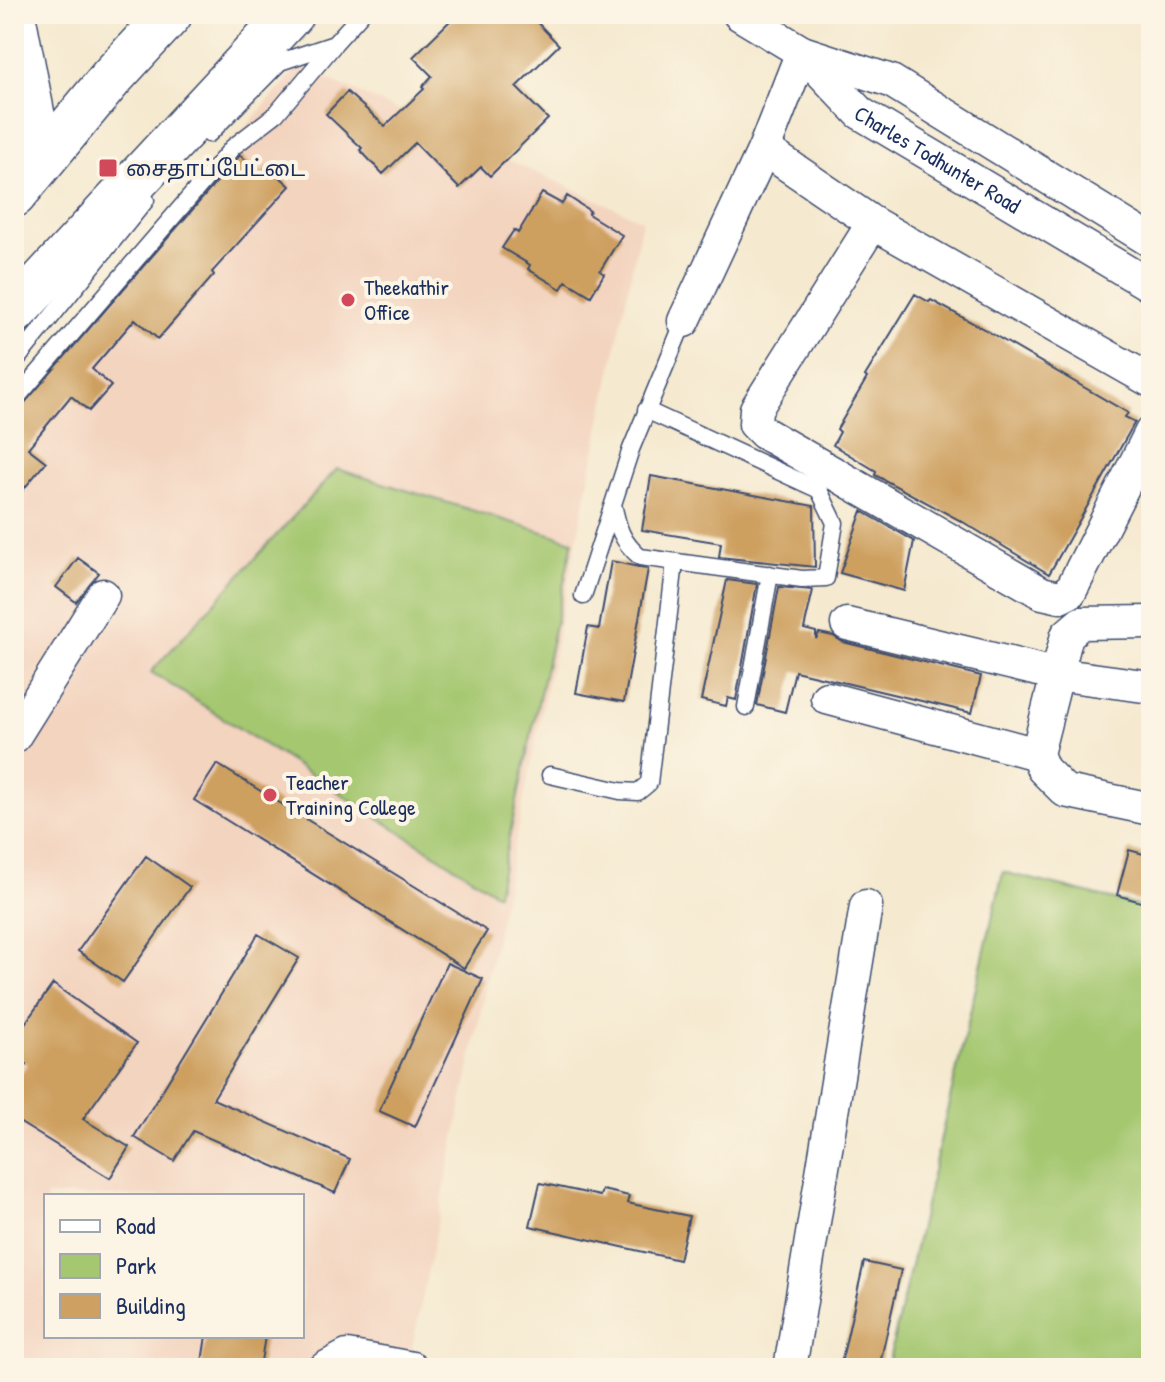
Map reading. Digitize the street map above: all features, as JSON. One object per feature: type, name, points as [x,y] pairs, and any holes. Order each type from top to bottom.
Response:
[{"type":"main road","points":[[14,195],[111,78],[170,14]]},
{"type":"main road","points":[[14,312],[291,14]]},
{"type":"street","points":[[14,149],[39,117],[19,14]]},
{"type":"street","name":"Charles Todhunter Road","points":[[739,14],[802,52],[860,113],[1151,286]]},
{"type":"street","points":[[684,321],[764,149],[802,52],[891,81],[1151,241]]},
{"type":"street","points":[[764,149],[873,223],[1151,381]]},
{"type":"street","points":[[1013,204],[1031,167]]},
{"type":"street","points":[[873,223],[756,409],[755,424],[764,433],[1042,593],[1060,597],[1070,592],[1151,432]]},
{"type":"street","points":[[14,737],[103,595]]},
{"type":"street","points":[[1151,622],[1081,623],[1067,635],[1037,754],[1043,769],[1065,791],[1151,809]]},
{"type":"street","points":[[847,624],[1055,674],[1151,687]]},
{"type":"street","points":[[827,698],[1037,754]]},
{"type":"street","points":[[790,1368],[866,906]]},
{"type":"street","points":[[325,1368],[347,1356],[412,1368]]},
{"type":"lane","points":[[14,401],[233,147],[276,114],[361,14]]},
{"type":"lane","points":[[193,150],[280,62],[334,44]]},
{"type":"lane","points":[[14,363],[160,183]]},
{"type":"lane","points":[[583,596],[646,410],[684,321]]},
{"type":"lane","points":[[613,504],[619,531],[627,546],[640,557],[802,579],[826,578],[835,523],[819,490],[646,410]]},
{"type":"lane","points":[[550,775],[620,791],[638,792],[649,783],[675,562]]},
{"type":"lane","points":[[746,707],[770,574]]},
{"type":"shaded area","name":"Teacher Training College","points":[[299,66],[642,220],[408,1368],[14,1368],[14,394]]},
{"type":"green space","points":[[337,469],[573,541],[497,894],[151,672]]},
{"type":"green space","points":[[1003,872],[1151,909],[1151,1368],[887,1368]]},
{"type":"building","points":[[457,14],[529,14],[559,45],[516,87],[548,119],[490,176],[481,167],[459,188],[415,143],[383,174],[360,150],[362,148],[326,114],[347,92],[385,126],[424,89],[422,87],[432,76],[413,57]]},
{"type":"building","points":[[240,155],[261,174],[268,166],[290,186],[212,272],[214,275],[158,339],[135,319],[92,369],[111,386],[89,411],[71,396],[28,448],[46,462],[14,501],[14,415]]},
{"type":"building","points":[[542,193],[562,204],[567,196],[590,211],[588,214],[622,235],[600,271],[604,274],[591,296],[566,281],[561,289],[528,269],[530,265],[502,248],[514,230],[518,233]]},
{"type":"building","points":[[915,294],[984,329],[1128,413],[1125,417],[1135,422],[1049,574],[963,522],[875,475],[876,471],[833,445],[840,432],[837,429],[867,378],[865,376]]},
{"type":"building","points":[[651,476],[814,506],[815,567],[719,557],[721,543],[642,530]]},
{"type":"building","points":[[862,511],[914,541],[904,591],[840,573]]},
{"type":"building","points":[[78,558],[99,573],[76,602],[56,587]]},
{"type":"building","points":[[611,561],[648,569],[624,702],[576,693],[588,627],[599,629]]},
{"type":"building","points":[[727,580],[757,584],[736,700],[728,698],[726,706],[701,700]]},
{"type":"building","points":[[779,587],[813,590],[804,629],[816,632],[816,639],[819,633],[833,636],[843,642],[981,676],[972,713],[795,671],[785,712],[757,705]]},
{"type":"building","points":[[217,764],[487,931],[464,968],[194,800]]},
{"type":"building","points":[[1129,850],[1151,856],[1151,905],[1117,895]]},
{"type":"building","points":[[146,856],[190,887],[123,982],[78,951]]},
{"type":"building","points":[[258,934],[299,958],[213,1099],[350,1159],[335,1193],[193,1131],[174,1161],[134,1137]]},
{"type":"building","points":[[447,963],[483,979],[415,1127],[379,1111]]},
{"type":"building","points":[[53,984],[137,1043],[83,1119],[129,1147],[110,1178],[14,1119],[14,1084],[27,1064],[14,1055],[14,1039]]},
{"type":"building","points":[[540,1183],[600,1196],[602,1190],[629,1196],[627,1203],[689,1216],[679,1260],[530,1226]]},
{"type":"building","points":[[864,1262],[901,1270],[879,1368],[840,1368]]},
{"type":"building","points":[[206,1338],[265,1338],[260,1368],[201,1368]]},
{"type":"place","name":"சைதாப்பேட்டை","points":[[108,168]]},
{"type":"place","name":"Theekathir Office","points":[[348,300]]},
{"type":"place","name":"Teacher Training College","points":[[270,795]]}]
